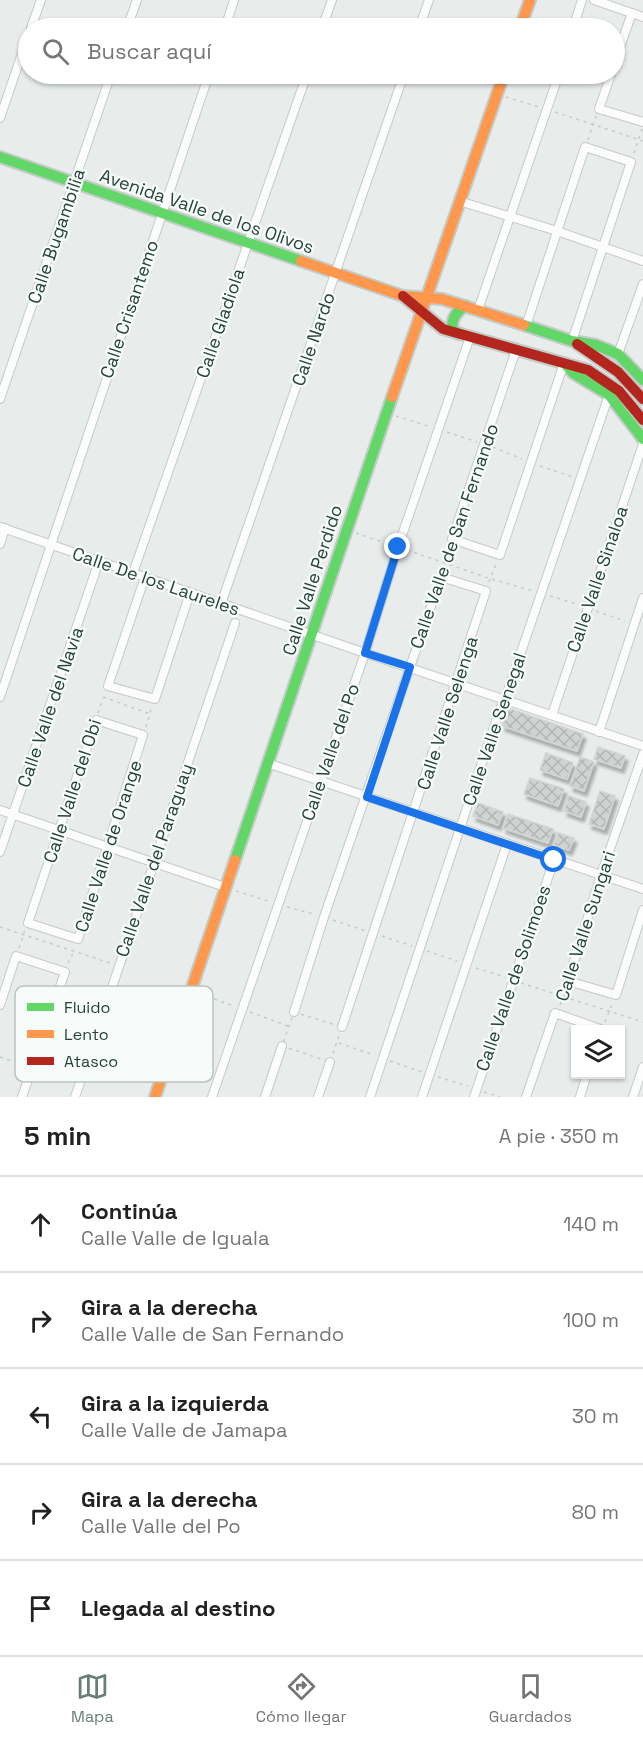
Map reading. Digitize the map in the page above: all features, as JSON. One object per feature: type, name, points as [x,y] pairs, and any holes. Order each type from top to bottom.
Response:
[{"type":"main road","points":[[524,18],[530,0]]},
{"type":"main road","name":"Calle Valle Perdido","points":[[192,986],[346,530],[500,84]]},
{"type":"main road","name":"Avenida Valle de los Olivos","points":[[0,157],[403,296],[442,299],[572,341]]},
{"type":"main road","name":"Avenida Valle de los Olivos","points":[[403,296],[442,329],[588,370],[618,388],[643,420]]},
{"type":"main road","points":[[464,336],[452,329],[451,320],[455,312],[465,306]]},
{"type":"main road","points":[[572,341],[596,345],[618,354],[643,380]]},
{"type":"main road","points":[[572,341],[618,372],[643,399]]},
{"type":"main road","points":[[564,363],[573,373],[609,395],[643,439]]},
{"type":"main road","name":"Calle Valle Perdido","points":[[155,1097],[160,1082]]},
{"type":"street","points":[[35,18],[41,0]]},
{"type":"street","points":[[131,18],[137,0]]},
{"type":"street","points":[[228,18],[234,0]]},
{"type":"street","points":[[326,18],[332,0]]},
{"type":"street","points":[[423,18],[429,0]]},
{"type":"street","points":[[576,18],[582,0]]},
{"type":"street","points":[[594,0],[643,17]]},
{"type":"street","points":[[625,34],[632,13]]},
{"type":"street","points":[[0,118],[18,65]]},
{"type":"street","name":"Calle Bugambilia","points":[[0,399],[108,84]]},
{"type":"street","name":"Calle Crisantemo","points":[[0,697],[206,84]]},
{"type":"street","name":"Calle Gladiola","points":[[133,573],[304,84]]},
{"type":"street","name":"Calle Nardo","points":[[221,604],[401,84]]},
{"type":"street","points":[[478,310],[556,84]]},
{"type":"street","points":[[608,84],[599,109],[643,124]]},
{"type":"street","points":[[526,326],[585,147],[631,162],[572,341]]},
{"type":"street","points":[[459,201],[557,231],[643,261]]},
{"type":"street","points":[[618,354],[643,284]]},
{"type":"street","name":"Calle Valle del Po","points":[[212,1097],[365,653],[464,336]]},
{"type":"street","name":"Calle Valle de San Fernando","points":[[452,539],[516,350]]},
{"type":"street","points":[[452,539],[500,555],[564,363]]},
{"type":"street","name":"Calle Valle Senegal","points":[[370,1097],[500,709],[609,395]]},
{"type":"street","name":"Calle Valle Sinaloa","points":[[552,715],[643,444]]},
{"type":"street","points":[[0,543],[3,528]]},
{"type":"street","name":"Calle De los Laureles","points":[[3,528],[643,746]]},
{"type":"street","name":"Calle Valle del Navia","points":[[0,852],[99,561]]},
{"type":"street","points":[[145,577],[108,686],[154,699],[190,593]]},
{"type":"street","points":[[441,577],[486,591]]},
{"type":"street","name":"Calle Valle de San Fernando","points":[[294,1012],[324,917],[441,577]]},
{"type":"street","name":"Calle Valle Selenga","points":[[342,1027],[486,591]]},
{"type":"street","points":[[599,732],[643,598]]},
{"type":"street","name":"Calle Valle del Paraguay","points":[[111,986],[235,623]]},
{"type":"street","points":[[96,720],[143,735]]},
{"type":"street","name":"Calle Valle del Obi","points":[[28,923],[96,720]]},
{"type":"street","name":"Calle Valle de Orange","points":[[78,939],[143,735]]},
{"type":"street","name":"Calle Valle Sungari","points":[[568,981],[601,875],[643,754]]},
{"type":"street","points":[[267,763],[643,889]]},
{"type":"street","points":[[0,810],[225,887]]},
{"type":"street","points":[[422,1097],[507,844]]},
{"type":"street","name":"Calle Valle de Solimoes","points":[[475,1093],[554,860]]},
{"type":"street","points":[[568,981],[616,995],[643,910]]},
{"type":"street","points":[[28,923],[78,939]]},
{"type":"street","points":[[0,1005],[16,956],[64,972],[59,986]]},
{"type":"street","points":[[555,1013],[591,1025]]},
{"type":"street","name":"Calle Valle Sungari","points":[[526,1097],[555,1013]]},
{"type":"street","points":[[265,1097],[282,1046]]},
{"type":"street","points":[[318,1097],[330,1062]]},
{"type":"street","points":[[633,1097],[643,1067]]},
{"type":"street","points":[[580,1097],[585,1079]]},
{"type":"street","points":[[22,1097],[27,1082]]},
{"type":"street","name":"Calle Valle del Paraguay","points":[[75,1097],[80,1082]]},
{"type":"path","points":[[497,94],[643,141]]},
{"type":"path","points":[[585,147],[599,109]]},
{"type":"path","points":[[631,162],[643,124]]},
{"type":"path","points":[[346,530],[634,624]]},
{"type":"path","name":"Calle Valle de San Fernando","points":[[441,577],[452,539]]},
{"type":"path","points":[[486,591],[500,555]]},
{"type":"path","name":"Calle Valle del Obi","points":[[96,720],[108,686]]},
{"type":"path","points":[[103,697],[150,714]]},
{"type":"path","name":"Calle Valle de Orange","points":[[143,735],[154,699]]},
{"type":"path","points":[[225,887],[324,917],[643,1023]]},
{"type":"path","points":[[16,956],[28,923]]},
{"type":"path","points":[[0,927],[118,966]]},
{"type":"path","name":"Calle Valle de Orange","points":[[64,972],[78,939]]},
{"type":"path","name":"Calle Valle Sungari","points":[[555,1013],[564,997],[568,981]]},
{"type":"path","points":[[604,1025],[616,995]]},
{"type":"path","points":[[294,1012],[342,1027],[330,1062],[282,1046],[294,1012]]},
{"type":"path","points":[[338,1043],[429,1074],[475,1093],[500,1097]]},
{"type":"building","points":[[508,708],[583,734],[577,751],[502,726]]},
{"type":"building","points":[[598,747],[625,756],[621,768],[594,759]]},
{"type":"building","points":[[546,753],[573,763],[567,779],[540,770]]},
{"type":"building","points":[[580,757],[594,762],[584,791],[570,786]]},
{"type":"building","points":[[530,778],[564,789],[558,806],[524,794]]},
{"type":"building","points":[[600,791],[615,796],[604,829],[589,824]]},
{"type":"building","points":[[569,796],[586,802],[581,817],[564,811]]},
{"type":"building","points":[[478,803],[503,812],[498,825],[473,816]]},
{"type":"building","points":[[508,814],[553,829],[548,843],[503,828]]},
{"type":"building","points":[[558,833],[574,838],[569,850],[554,845]]},
{"type":"traffic: fast","points":[[0,157],[301,261]]},
{"type":"traffic: fast","points":[[459,334],[452,329],[453,322],[457,313],[465,306]]},
{"type":"traffic: fast","points":[[524,325],[572,341],[596,345],[618,354],[643,380]]},
{"type":"traffic: fast","points":[[566,365],[573,373],[609,395],[643,439]]},
{"type":"traffic: fast","points":[[235,860],[392,397]]},
{"type":"traffic: slow","points":[[524,18],[530,0]]},
{"type":"traffic: slow","points":[[392,397],[501,84]]},
{"type":"traffic: slow","points":[[301,261],[403,296],[442,299],[524,325]]},
{"type":"traffic: slow","points":[[192,986],[235,860]]},
{"type":"traffic: slow","points":[[155,1097],[160,1082]]},
{"type":"traffic: jam","points":[[403,296],[443,329],[588,370],[619,391],[643,420]]},
{"type":"traffic: jam","points":[[577,344],[618,372],[643,399]]},
{"type":"route","points":[[398,547],[365,653],[410,667],[367,797],[554,860]]}]
